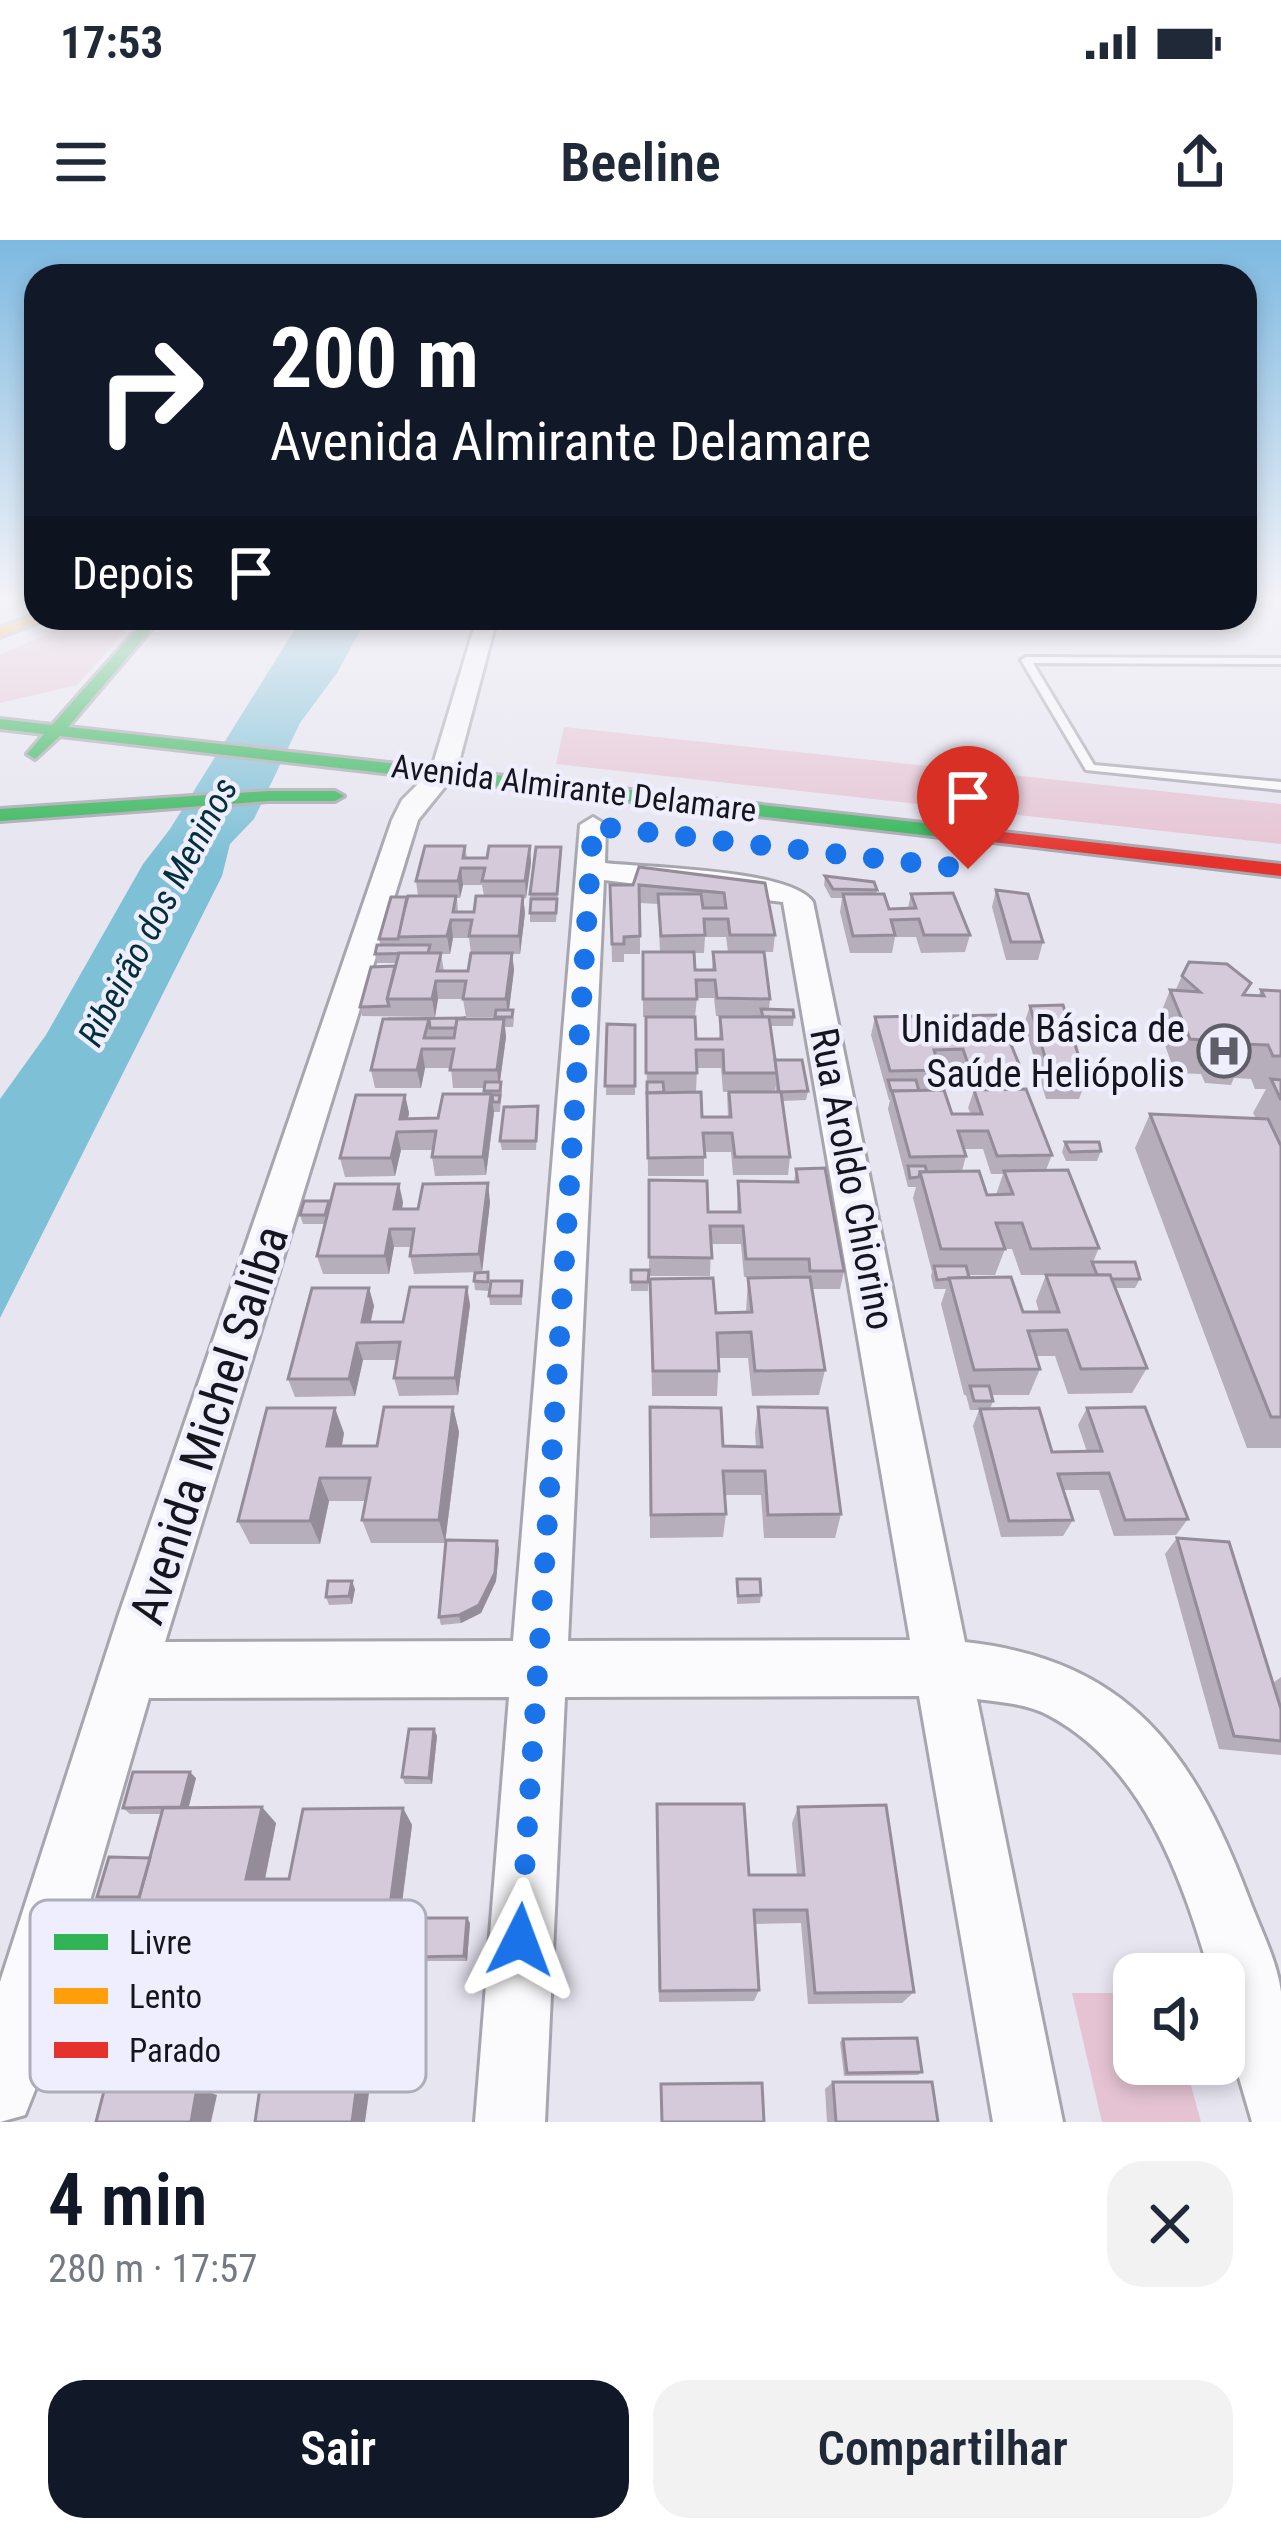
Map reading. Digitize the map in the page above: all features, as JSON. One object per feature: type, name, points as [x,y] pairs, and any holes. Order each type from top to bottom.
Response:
[{"type":"main road","points":[[0,794],[98,684]]},
{"type":"main road","points":[[115,684],[120,706],[194,750]]},
{"type":"main road","name":"Avenida Almirante Delamare","points":[[0,724],[194,750],[443,773],[1281,870]]},
{"type":"main road","name":"Avenida Almirante Delamare","points":[[0,815],[269,796],[457,811]]},
{"type":"street","points":[[443,773],[468,684]]},
{"type":"street","name":"Avenida Michel Saliba","points":[[59,1900],[381,802],[443,773]]},
{"type":"street","points":[[509,2122],[592,826]]},
{"type":"street","name":"Rua Aroldo Chiorino","points":[[589,870],[771,889],[794,896],[798,902],[946,1667]]},
{"type":"street","points":[[130,1670],[946,1667],[1018,1676],[1071,1695],[1120,1733],[1164,1781],[1210,1880],[1281,2106]]},
{"type":"street","points":[[946,1667],[1028,2122]]},
{"type":"street","name":"Avenida Michel Saliba","points":[[0,2090],[30,1993]]},
{"type":"lane","points":[[1041,684],[1090,768],[1281,786]]},
{"type":"shaded area","points":[[0,684],[78,684],[77,685],[0,703]]},
{"type":"shaded area","points":[[564,727],[1281,804],[1281,844],[556,764]]},
{"type":"shaded area","points":[[1072,1993],[1113,1993],[1113,2085],[1191,2085],[1201,2122],[1102,2122]]},
{"type":"water","name":"Ribeirão dos Meninos","points":[[261,684],[329,684],[300,723],[254,819],[230,844],[222,876],[0,1318],[0,1099],[46,1035],[143,864]]},
{"type":"building","points":[[425,846],[465,846],[463,858],[487,858],[489,846],[530,846],[525,881],[482,881],[485,868],[461,868],[458,881],[416,881]]},
{"type":"building","points":[[536,847],[561,847],[557,894],[530,894]]},
{"type":"building","points":[[639,867],[765,883],[775,935],[730,935],[728,919],[704,919],[705,935],[661,936],[658,894],[701,894],[703,908],[726,908],[724,893],[639,885],[640,936],[612,944],[610,885],[633,885]]},
{"type":"building","points":[[825,876],[874,882],[877,890],[833,889]]},
{"type":"building","points":[[996,890],[1028,894],[1043,942],[1011,942]]},
{"type":"building","points":[[953,893],[970,935],[924,935],[919,919],[891,920],[895,935],[853,936],[843,894],[884,894],[889,909],[916,908],[911,894]]},
{"type":"building","points":[[408,896],[456,896],[453,912],[474,912],[476,896],[523,896],[519,936],[469,936],[472,920],[451,920],[447,936],[397,937]]},
{"type":"building","points":[[391,897],[407,897],[398,939],[379,939]]},
{"type":"building","points":[[531,899],[557,899],[556,913],[530,913]]},
{"type":"building","points":[[377,945],[430,945],[428,953],[375,954]]},
{"type":"building","points":[[643,952],[694,952],[695,970],[715,970],[713,952],[764,952],[770,999],[717,998],[715,980],[696,980],[697,999],[643,999]]},
{"type":"building","points":[[399,953],[441,953],[437,971],[468,971],[471,953],[512,953],[506,999],[463,999],[466,981],[436,981],[432,999],[387,999]]},
{"type":"building","points":[[1189,962],[1227,964],[1251,983],[1243,995],[1281,991],[1281,1056],[1273,1056],[1268,1045],[1244,1044],[1248,1051],[1221,1050],[1217,1041],[1190,1039],[1170,990],[1200,992],[1182,976]]},
{"type":"building","points":[[395,966],[389,1006],[360,1007],[371,967]]},
{"type":"building","points":[[1063,1005],[1086,1080],[1052,1081],[1030,1006]]},
{"type":"building","points":[[761,1009],[793,1010],[794,1017],[763,1017]]},
{"type":"building","points":[[496,1010],[513,1010],[512,1017],[495,1017]]},
{"type":"building","points":[[999,1015],[1021,1069],[970,1070],[963,1049],[934,1050],[940,1070],[890,1071],[875,1017],[923,1016],[929,1036],[959,1035],[952,1016]]},
{"type":"building","points":[[646,1017],[695,1017],[696,1039],[722,1039],[720,1017],[769,1017],[777,1073],[724,1073],[723,1050],[696,1050],[697,1073],[646,1073]]},
{"type":"building","points":[[466,1018],[457,1019],[456,1028],[430,1028],[429,1019],[388,1019]]},
{"type":"building","points":[[383,1019],[429,1019],[424,1038],[454,1038],[457,1019],[504,1019],[497,1070],[450,1070],[454,1049],[422,1049],[417,1070],[371,1070]]},
{"type":"building","points":[[607,1024],[635,1025],[635,1086],[605,1086]]},
{"type":"building","points":[[775,1060],[802,1060],[808,1091],[779,1092]]},
{"type":"building","points":[[1271,1079],[1281,1080],[1281,1100]]},
{"type":"building","points":[[888,1080],[916,1080],[919,1091],[891,1091]]},
{"type":"building","points":[[485,1082],[501,1082],[500,1091],[484,1091]]},
{"type":"building","points":[[647,1082],[663,1082],[664,1092],[647,1093]]},
{"type":"building","points":[[1026,1089],[1052,1155],[997,1156],[988,1131],[958,1131],[966,1156],[910,1157],[892,1091],[944,1090],[952,1114],[982,1114],[974,1090]]},
{"type":"building","points":[[701,1092],[702,1117],[731,1117],[729,1092],[781,1092],[790,1157],[735,1157],[732,1133],[703,1133],[705,1157],[648,1158],[647,1093]]},
{"type":"building","points":[[443,1094],[491,1094],[483,1157],[432,1157],[436,1131],[397,1132],[391,1158],[340,1158],[356,1095],[405,1095],[400,1119],[438,1118]]},
{"type":"building","points":[[538,1106],[536,1141],[500,1141],[504,1107]]},
{"type":"building","points":[[1150,1114],[1268,1119],[1281,1146],[1281,1417],[1271,1417]]},
{"type":"building","points":[[1065,1142],[1099,1142],[1101,1151],[1070,1152]]},
{"type":"building","points":[[908,1166],[925,1166],[927,1172],[910,1178]]},
{"type":"building","points":[[825,1168],[844,1271],[810,1271],[809,1259],[746,1259],[743,1226],[710,1226],[712,1258],[649,1257],[649,1180],[707,1181],[708,1212],[740,1212],[738,1181],[798,1182],[796,1169]]},
{"type":"building","points":[[1068,1170],[1099,1248],[1031,1249],[1022,1223],[996,1223],[1005,1249],[941,1249],[920,1172],[979,1171],[987,1195],[1013,1194],[1004,1171]]},
{"type":"building","points":[[488,1183],[479,1254],[410,1256],[414,1229],[390,1229],[385,1256],[317,1256],[335,1184],[399,1184],[394,1209],[418,1209],[423,1184]]},
{"type":"building","points":[[304,1201],[329,1201],[325,1215],[300,1215]]},
{"type":"building","points":[[1092,1262],[1135,1262],[1140,1279],[1097,1275]]},
{"type":"building","points":[[934,1266],[966,1266],[969,1277],[937,1280]]},
{"type":"building","points":[[631,1270],[649,1270],[648,1282],[631,1282]]},
{"type":"building","points":[[488,1272],[488,1282],[474,1281],[475,1273]]},
{"type":"building","points":[[1046,1275],[1110,1275],[1147,1368],[1081,1369],[1067,1330],[1028,1331],[1040,1369],[974,1370],[949,1278],[1011,1277],[1023,1312],[1059,1312]]},
{"type":"building","points":[[810,1277],[825,1370],[755,1371],[751,1332],[717,1333],[719,1371],[653,1371],[650,1279],[713,1278],[716,1313],[752,1312],[748,1278]]},
{"type":"building","points":[[491,1281],[522,1281],[521,1296],[489,1296]]},
{"type":"building","points":[[410,1287],[467,1287],[455,1378],[394,1378],[400,1342],[357,1343],[349,1379],[288,1379],[312,1288],[369,1288],[362,1322],[403,1322]]},
{"type":"building","points":[[970,1386],[989,1386],[993,1401],[974,1401]]},
{"type":"building","points":[[384,1407],[453,1407],[439,1520],[362,1520],[370,1478],[320,1478],[310,1521],[238,1521],[267,1408],[335,1408],[327,1446],[377,1446]]},
{"type":"building","points":[[650,1407],[721,1408],[723,1446],[762,1447],[758,1407],[827,1408],[841,1514],[768,1515],[765,1471],[723,1471],[726,1514],[651,1515]]},
{"type":"building","points":[[1145,1407],[1188,1519],[1125,1520],[1109,1473],[1058,1474],[1073,1520],[1009,1521],[980,1409],[1039,1408],[1052,1452],[1102,1451],[1087,1408]]},
{"type":"building","points":[[1177,1538],[1229,1542],[1281,1709],[1281,1741],[1234,1736]]},
{"type":"building","points":[[446,1540],[497,1541],[495,1573],[479,1605],[459,1615],[439,1617]]},
{"type":"building","points":[[737,1579],[760,1579],[761,1595],[738,1596]]},
{"type":"building","points":[[328,1581],[352,1581],[349,1596],[326,1597]]},
{"type":"building","points":[[409,1729],[434,1729],[429,1778],[402,1777]]},
{"type":"building","points":[[133,1772],[190,1772],[181,1807],[123,1808]]},
{"type":"building","points":[[657,1804],[744,1804],[749,1875],[804,1875],[798,1807],[886,1805],[914,1992],[815,1993],[807,1910],[754,1910],[759,1990],[660,1991]]},
{"type":"building","points":[[262,1807],[246,1879],[289,1879],[303,1809],[403,1808],[391,1900],[139,1900],[163,1808]]},
{"type":"building","points":[[109,1857],[150,1858],[139,1897],[97,1897]]},
{"type":"building","points":[[426,1918],[467,1918],[464,1956],[426,1957]]},
{"type":"building","points":[[917,2038],[922,2072],[847,2073],[843,2039]]},
{"type":"building","points":[[833,2082],[932,2082],[938,2122],[836,2122]]},
{"type":"building","points":[[762,2083],[764,2122],[662,2122],[661,2084]]},
{"type":"building","points":[[104,2092],[196,2092],[191,2122],[96,2122]]},
{"type":"building","points":[[259,2092],[356,2092],[352,2122],[255,2122]]},
{"type":"traffic: fast","points":[[35,754],[96,684]]},
{"type":"traffic: fast","points":[[0,724],[950,832]]},
{"type":"traffic: fast","points":[[0,815],[269,796],[335,796]]},
{"type":"traffic: jam","points":[[950,832],[1281,870]]},
{"type":"place","name":"Unidade Básica de Saúde Heliópolis","points":[[1224,1051]]},
{"type":"route","points":[[520,1940],[593,826],[968,869]]}]
